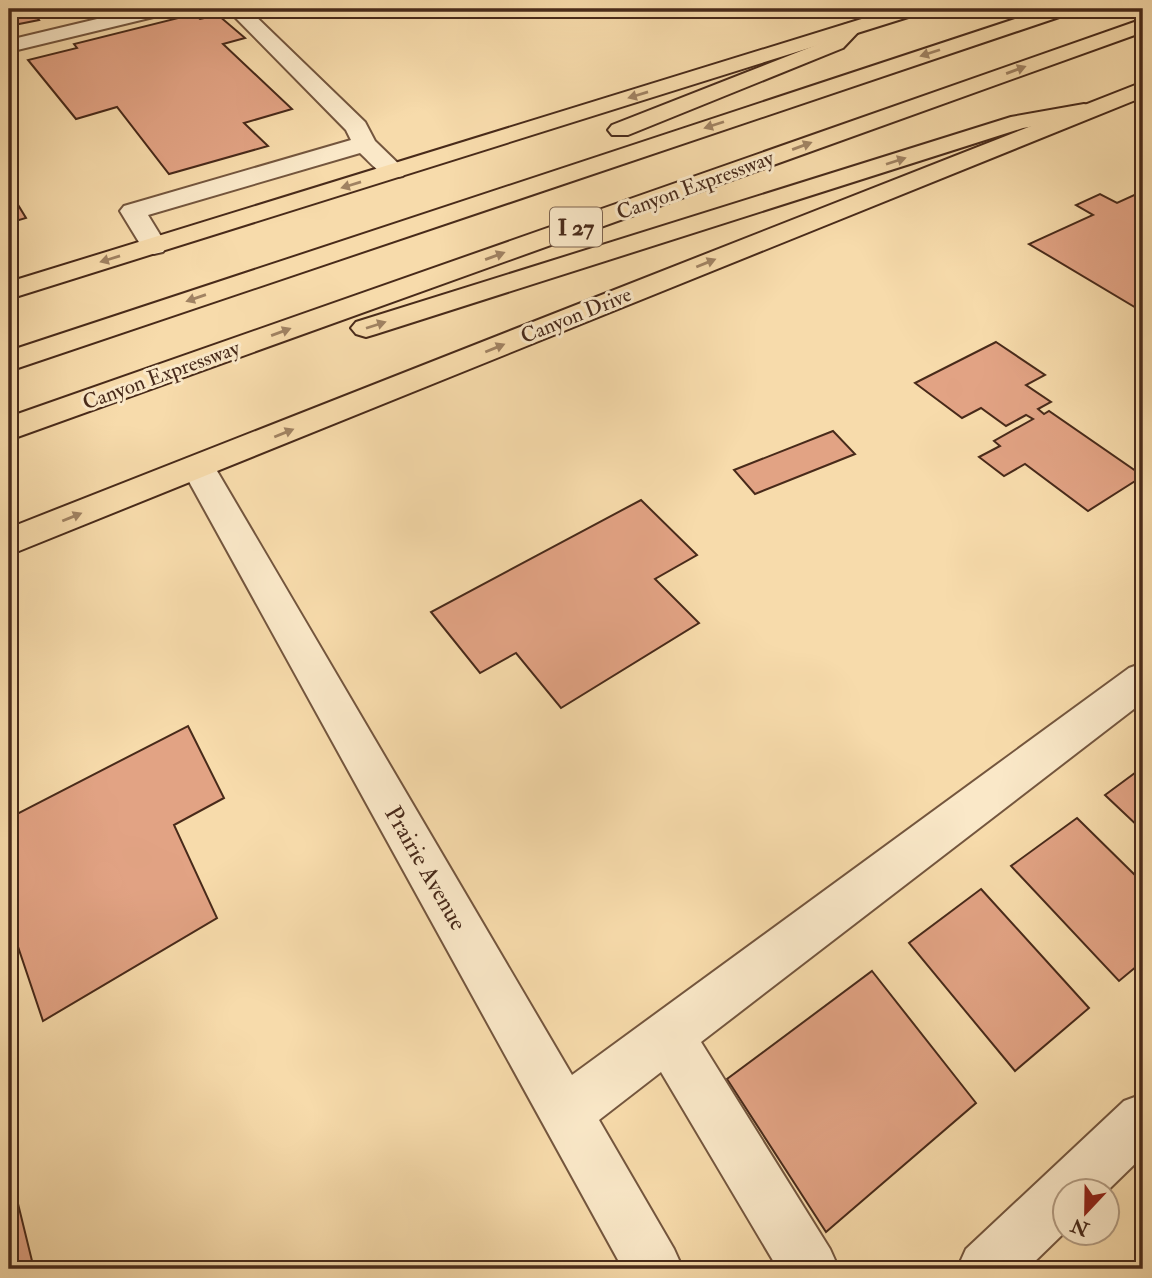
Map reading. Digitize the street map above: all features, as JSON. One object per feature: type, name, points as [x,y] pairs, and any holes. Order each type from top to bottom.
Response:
[{"type":"main road","points":[[9,291],[914,9]]},
{"type":"main road","name":"Canyon Expressway","points":[[9,360],[1064,9]]},
{"type":"main road","name":"Canyon Expressway","points":[[9,429],[1143,25]]},
{"type":"main road","points":[[603,137],[836,44],[851,30]]},
{"type":"main road","name":"Canyon Drive","points":[[9,542],[1143,89]]},
{"type":"main road","points":[[9,448],[248,365],[1019,122],[1084,111]]},
{"type":"main road","points":[[329,253],[396,217],[564,152]]},
{"type":"street","points":[[9,46],[163,9]]},
{"type":"street","points":[[237,9],[357,127],[364,144],[394,171]]},
{"type":"street","points":[[154,246],[133,211],[364,144]]},
{"type":"street","name":"Prairie Avenue","points":[[198,467],[654,1269]]},
{"type":"street","points":[[565,1113],[1143,680]]},
{"type":"street","points":[[668,1036],[810,1269]]},
{"type":"street","points":[[1085,1176],[1143,1120]]},
{"type":"street","points":[[986,1269],[1050,1209]]},
{"type":"building","points":[[9,9],[31,9],[39,20],[9,26]]},
{"type":"building","points":[[194,14],[200,19],[218,15],[245,38],[223,44],[292,109],[244,123],[268,146],[169,174],[117,107],[76,119],[28,60],[77,48],[74,44]]},
{"type":"building","points":[[9,190],[26,218],[9,223]]},
{"type":"building","points":[[1143,191],[1143,312],[1029,244],[1093,215],[1076,205],[1100,194],[1117,203]]},
{"type":"building","points":[[996,342],[1045,375],[1026,385],[1051,402],[1038,409],[1044,414],[1049,411],[1143,476],[1088,511],[1025,464],[1004,476],[979,457],[1000,446],[994,441],[1033,419],[1026,415],[1006,426],[981,408],[962,418],[915,383]]},
{"type":"building","points":[[833,431],[855,454],[755,494],[734,470]]},
{"type":"building","points":[[641,500],[697,555],[655,579],[699,623],[561,708],[516,653],[480,673],[431,612]]},
{"type":"building","points":[[188,726],[224,798],[174,825],[217,918],[43,1021],[9,920],[9,818]]},
{"type":"building","points":[[1143,767],[1143,831],[1105,795]]},
{"type":"building","points":[[1077,818],[1143,883],[1143,961],[1119,981],[1011,866]]},
{"type":"building","points":[[981,889],[1089,1008],[1015,1071],[909,943]]},
{"type":"building","points":[[872,971],[976,1103],[826,1232],[727,1079]]},
{"type":"building","points":[[9,1167],[34,1269],[9,1269]]}]
